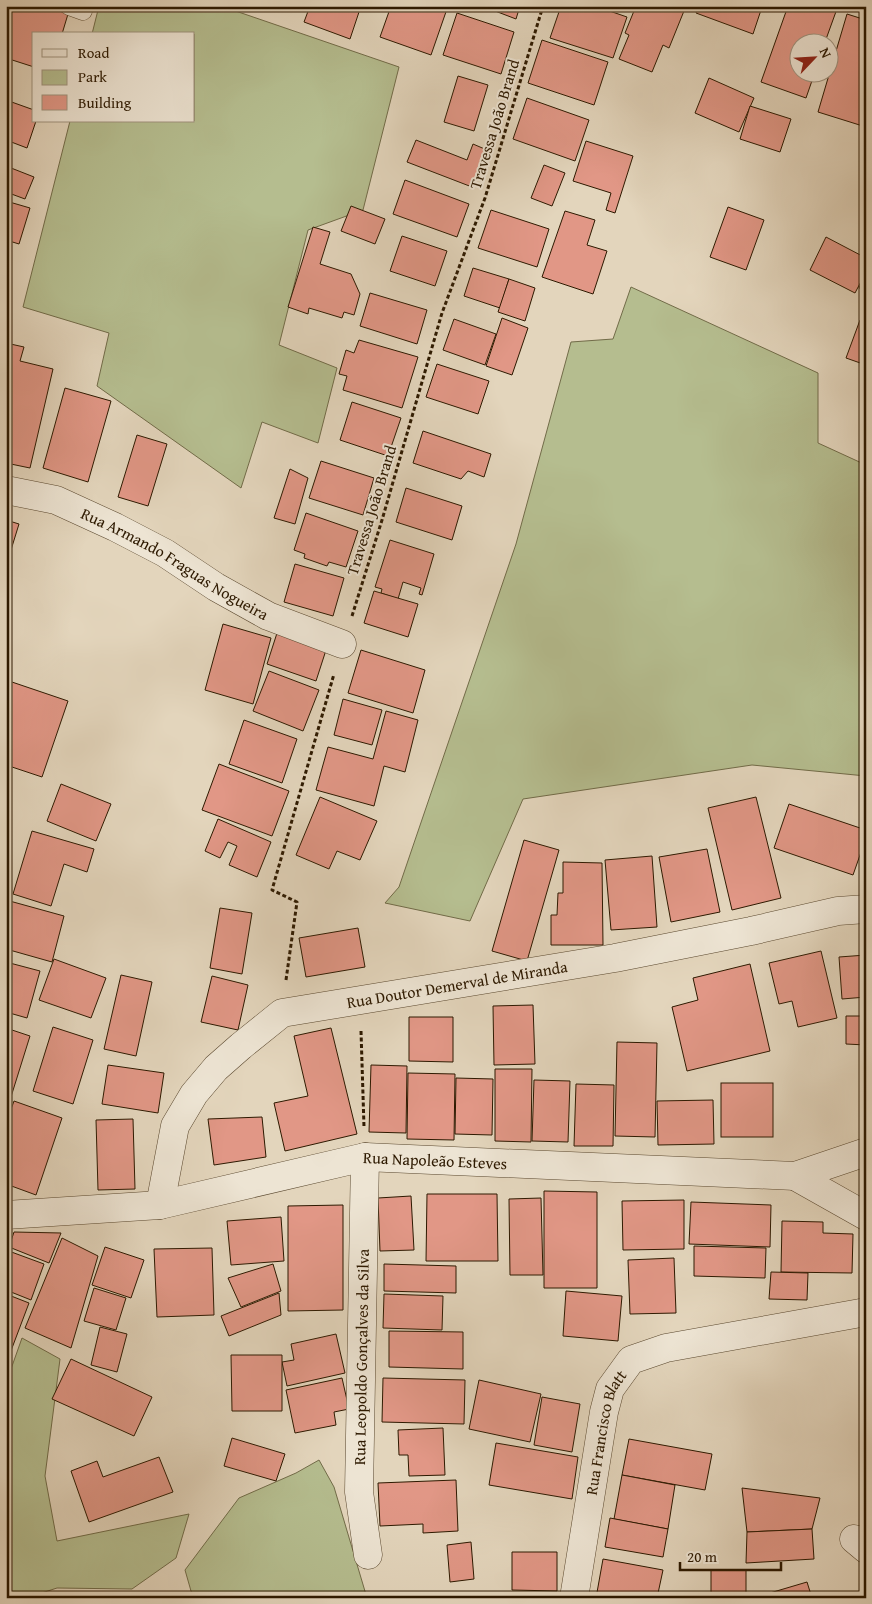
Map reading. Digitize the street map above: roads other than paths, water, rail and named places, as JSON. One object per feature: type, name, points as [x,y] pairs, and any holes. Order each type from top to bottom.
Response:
[{"type":"street","name":"Rua Armando Fraguas Nogueira","points":[[6,490],[56,500],[116,526],[166,553],[216,587],[268,616],[342,644]]},
{"type":"street","name":"Rua Doutor Demerval de Miranda","points":[[160,1205],[175,1126],[194,1094],[216,1068],[282,1014],[615,958],[838,911],[866,909]]},
{"type":"street","name":"Rua Napoleão Esteves","points":[[6,1215],[160,1205],[365,1157],[795,1176],[866,1152]]},
{"type":"street","name":"Rua Leopoldo Gonçalves da Silva","points":[[365,1157],[359,1492],[368,1555]]},
{"type":"street","points":[[795,1176],[866,1216]]},
{"type":"street","name":"Rua Francisco Blatt","points":[[574,1598],[604,1412],[610,1389],[631,1360],[666,1348],[866,1312]]}]
